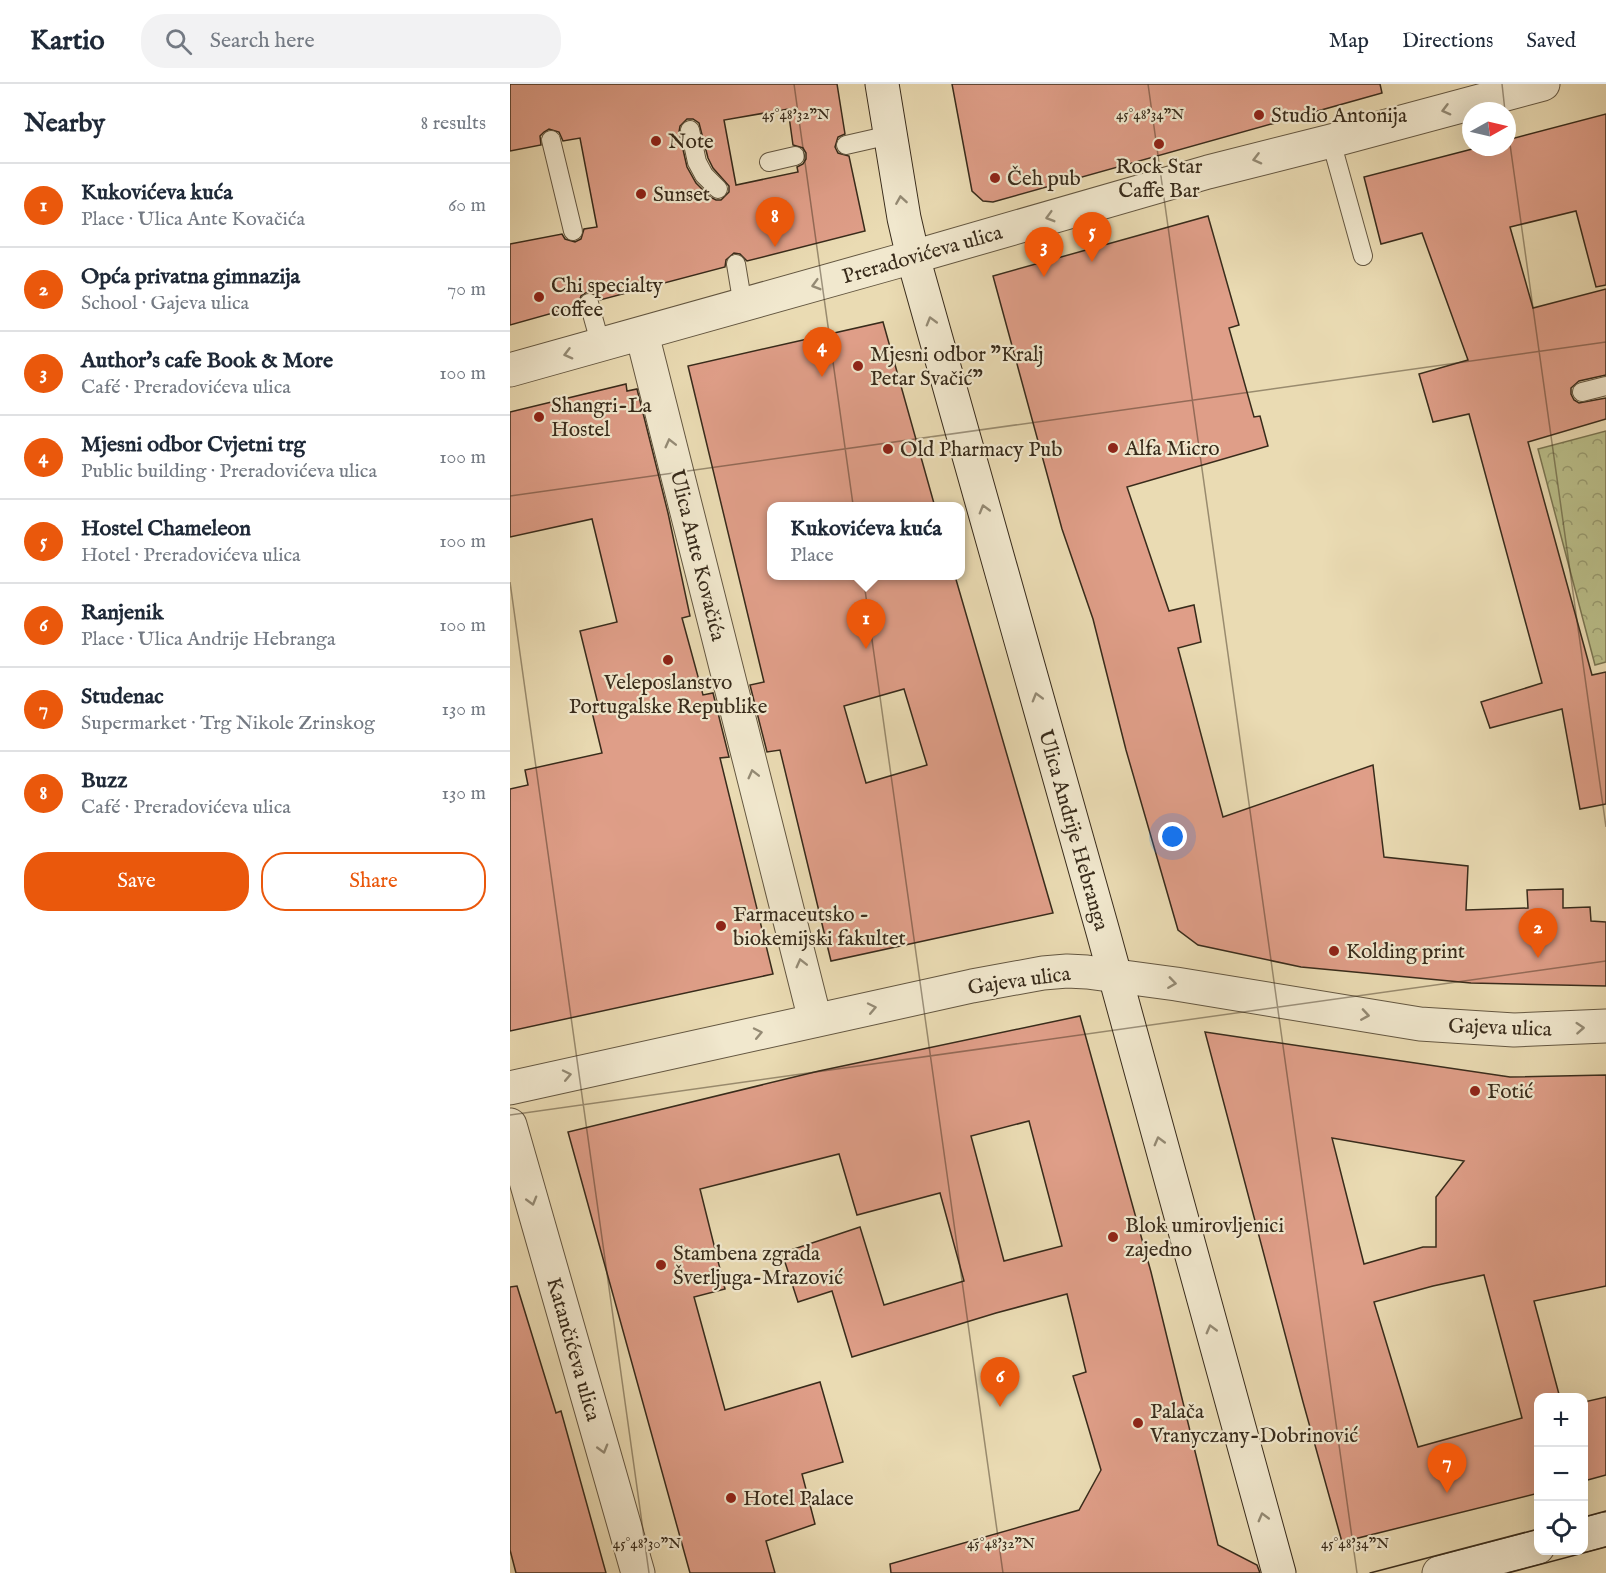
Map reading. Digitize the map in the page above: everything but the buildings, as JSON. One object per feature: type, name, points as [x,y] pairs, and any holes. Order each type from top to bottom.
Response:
[{"type":"street","name":"Ulica Andrije Hebranga","points":[[882,84],[904,218],[913,257],[1279,1573]]},
{"type":"street","name":"Preradovićeva ulica","points":[[510,370],[743,306],[1208,172],[1542,84]]},
{"type":"street","name":"Ulica Ante Kovačića","points":[[642,334],[815,1020]]},
{"type":"street","name":"Gajeva ulica","points":[[510,1088],[1013,978],[1067,971],[1114,975],[1420,1024],[1514,1030],[1606,1026]]},
{"type":"street","name":"Katančićeva ulica","points":[[510,1125],[638,1573]]},
{"type":"street","points":[[1588,1534],[1606,1529]]},
{"type":"street","points":[[1438,1573],[1534,1548]]},
{"type":"lane","points":[[690,130],[697,162],[704,175],[718,189]]},
{"type":"lane","points":[[846,145],[890,135]]},
{"type":"lane","points":[[551,140],[573,231]]},
{"type":"lane","points":[[1331,141],[1363,256]]},
{"type":"lane","points":[[769,162],[795,156]]},
{"type":"lane","points":[[736,264],[743,306]]},
{"type":"lane","points":[[589,303],[601,346]]},
{"type":"lane","points":[[1582,392],[1606,386]]},
{"type":"green space","points":[[1606,431],[1606,662],[1595,665],[1538,449]]},
{"type":"tram line","points":[[1588,1516],[1606,1511]]},
{"type":"tram line","points":[[1370,1573],[1534,1530]]},
{"type":"tram line","points":[[1508,1573],[1606,1547]]},
{"type":"place","name":"Studio Antonija","points":[[1259,115]]},
{"type":"place","name":"Note","points":[[656,141]]},
{"type":"place","name":"Rock Star Caffe Bar","points":[[1159,144]]},
{"type":"place","name":"Čeh pub","points":[[995,178]]},
{"type":"place","name":"Sunset","points":[[641,194]]},
{"type":"place","name":"Buzz","points":[[775,247]]},
{"type":"place","name":"Hostel Chameleon","points":[[1092,262]]},
{"type":"place","name":"Author's cafe Book & More","points":[[1044,277]]},
{"type":"place","name":"Chi specialty coffee","points":[[539,297]]},
{"type":"place","name":"Mjesni odbor \"Kralj Petar Svačić\"","points":[[858,366]]},
{"type":"place","name":"Mjesni odbor Cvjetni trg","points":[[822,377]]},
{"type":"place","name":"Shangri-La Hostel","points":[[539,417]]},
{"type":"place","name":"Alfa Micro","points":[[1113,448]]},
{"type":"place","name":"Old Pharmacy Pub","points":[[888,449]]},
{"type":"place","name":"Kukovićeva kuća","points":[[866,649]]},
{"type":"place","name":"Veleposlanstvo Portugalske Republike","points":[[668,660]]},
{"type":"place","name":"Farmaceutsko - biokemijski fakultet","points":[[721,926]]},
{"type":"place","name":"Kolding print","points":[[1334,951]]},
{"type":"place","name":"Opća privatna gimnazija","points":[[1538,958]]},
{"type":"place","name":"Fotić","points":[[1475,1091]]},
{"type":"place","name":"Blok umirovljenici zajedno","points":[[1113,1237]]},
{"type":"place","name":"Stambena zgrada Šverljuga-Mrazović","points":[[661,1265]]},
{"type":"place","name":"Ranjenik","points":[[1000,1407]]},
{"type":"place","name":"Palača Vranyczany-Dobrinović","points":[[1138,1423]]},
{"type":"place","name":"Studenac","points":[[1447,1493]]},
{"type":"place","name":"Hotel Palace","points":[[731,1498]]}]
